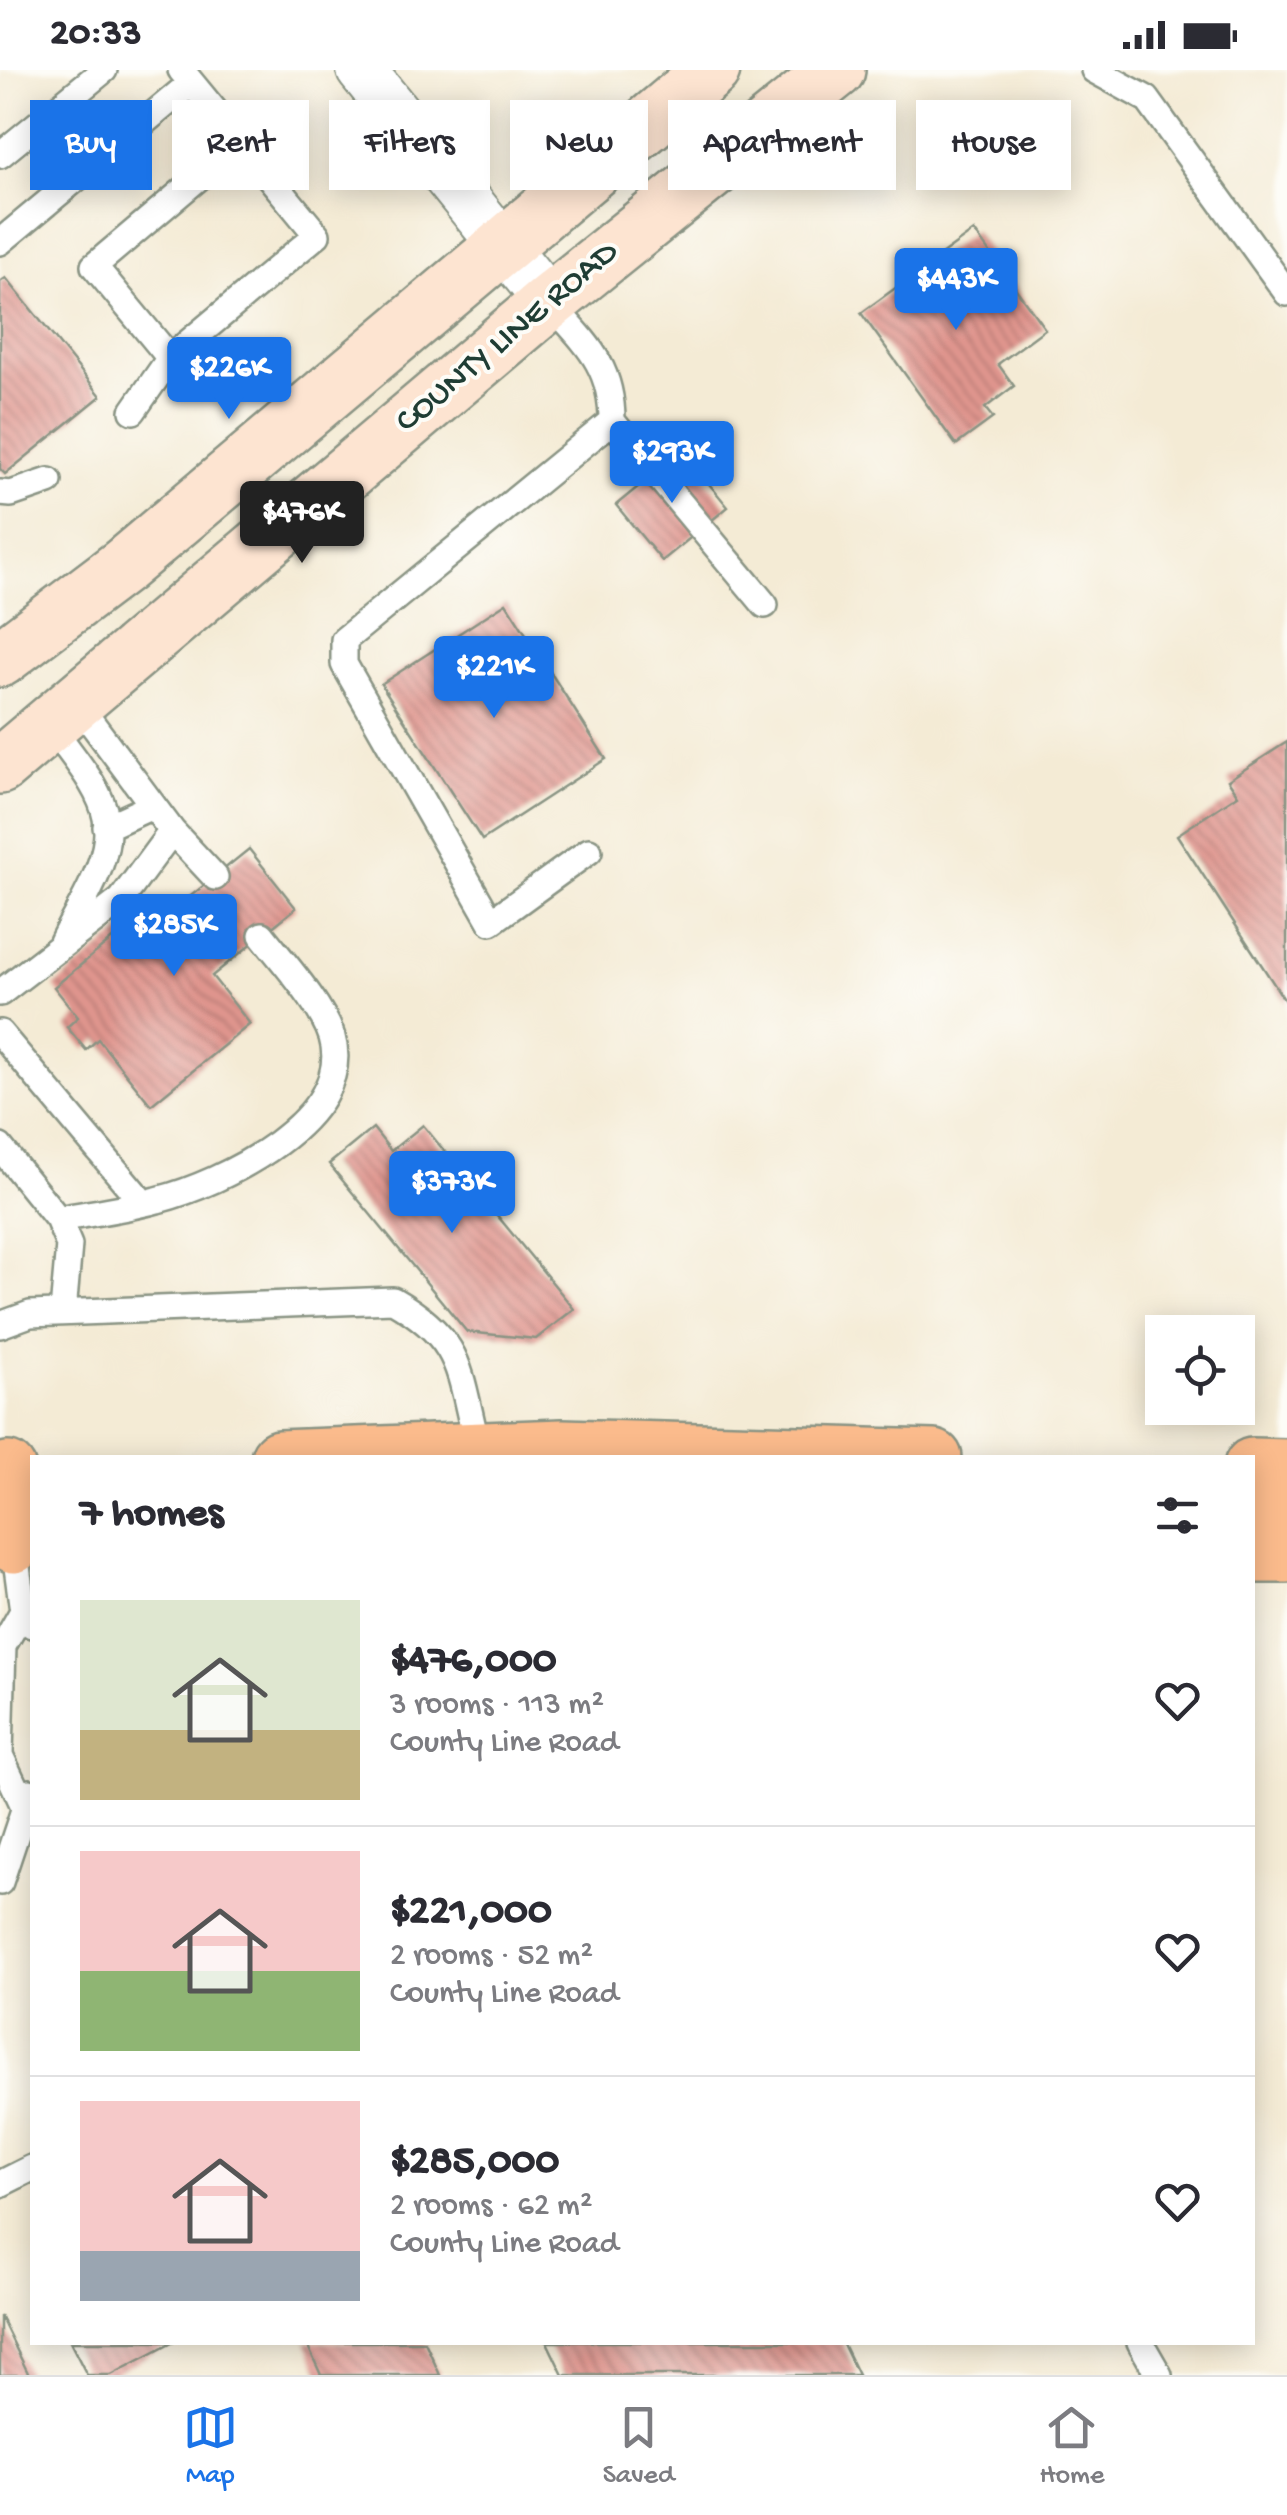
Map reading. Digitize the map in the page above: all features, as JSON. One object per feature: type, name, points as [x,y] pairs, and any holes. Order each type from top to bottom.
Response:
[{"type":"main road","name":"COUNTY LINE ROAD","points":[[0,659],[123,566],[712,70]]},
{"type":"main road","name":"COUNTY LINE ROAD","points":[[0,766],[550,302],[838,70]]},
{"type":"main road","points":[[381,1455],[517,1451],[779,1455]]},
{"type":"main road","points":[[1255,1466],[1287,1467]]},
{"type":"main road","points":[[14,1470],[20,1539]]},
{"type":"main road","points":[[1255,1507],[1287,1504]]},
{"type":"main road","points":[[1255,1555],[1287,1555]]},
{"type":"street","points":[[360,70],[550,302]]},
{"type":"lane","points":[[0,155],[104,70]]},
{"type":"lane","points":[[1094,70],[1147,99],[1282,276]]},
{"type":"lane","points":[[0,242],[186,76],[207,100]]},
{"type":"lane","points":[[170,358],[94,266],[184,190]]},
{"type":"lane","points":[[133,411],[170,358],[317,235],[281,190]]},
{"type":"lane","points":[[550,302],[601,362],[612,389],[612,420],[764,605]]},
{"type":"lane","points":[[589,851],[492,922],[344,664],[344,640],[612,420]]},
{"type":"lane","points":[[0,494],[12,494],[48,480]]},
{"type":"lane","points":[[63,713],[214,878]]},
{"type":"lane","points":[[62,942],[99,862],[106,828],[63,713]]},
{"type":"lane","points":[[106,828],[152,806]]},
{"type":"lane","points":[[0,993],[62,942],[95,924],[120,900],[172,832]]},
{"type":"lane","points":[[58,1220],[142,1204],[208,1183],[264,1151],[310,1117],[334,1078],[332,1036],[262,935]]},
{"type":"lane","points":[[0,1033],[142,1204]]},
{"type":"lane","points":[[0,1146],[58,1220],[68,1244],[62,1312]]},
{"type":"lane","points":[[0,1325],[30,1314],[393,1300],[430,1321],[450,1345],[517,1451]]},
{"type":"lane","points":[[0,1882],[29,1800],[0,1755],[3,1646],[28,1618],[20,1539]]},
{"type":"lane","points":[[0,2184],[30,2169]]},
{"type":"lane","points":[[1142,2345],[1159,2375]]},
{"type":"building","points":[[974,231],[1045,329],[998,364],[1014,386],[985,408],[993,418],[956,445],[861,313]]},
{"type":"building","points":[[6,278],[101,396],[5,474],[0,469],[0,282]]},
{"type":"building","points":[[682,451],[728,507],[662,561],[616,505]]},
{"type":"building","points":[[506,603],[606,759],[482,840],[381,684]]},
{"type":"building","points":[[1287,742],[1287,1004],[1177,835],[1238,795],[1228,780]]},
{"type":"building","points":[[249,849],[296,908],[212,976],[250,1024],[151,1105],[98,1039],[86,1050],[67,1027],[78,1017],[54,987],[156,903],[166,916]]},
{"type":"building","points":[[423,1125],[574,1309],[536,1339],[467,1332],[329,1164],[373,1128],[391,1151]]},
{"type":"building","points":[[0,2316],[29,2375],[0,2375]]},
{"type":"building","points":[[72,2345],[168,2345],[111,2375],[87,2375]]},
{"type":"building","points":[[307,2345],[426,2345],[440,2375],[321,2375]]},
{"type":"building","points":[[548,2345],[843,2345],[858,2375],[563,2375]]}]
